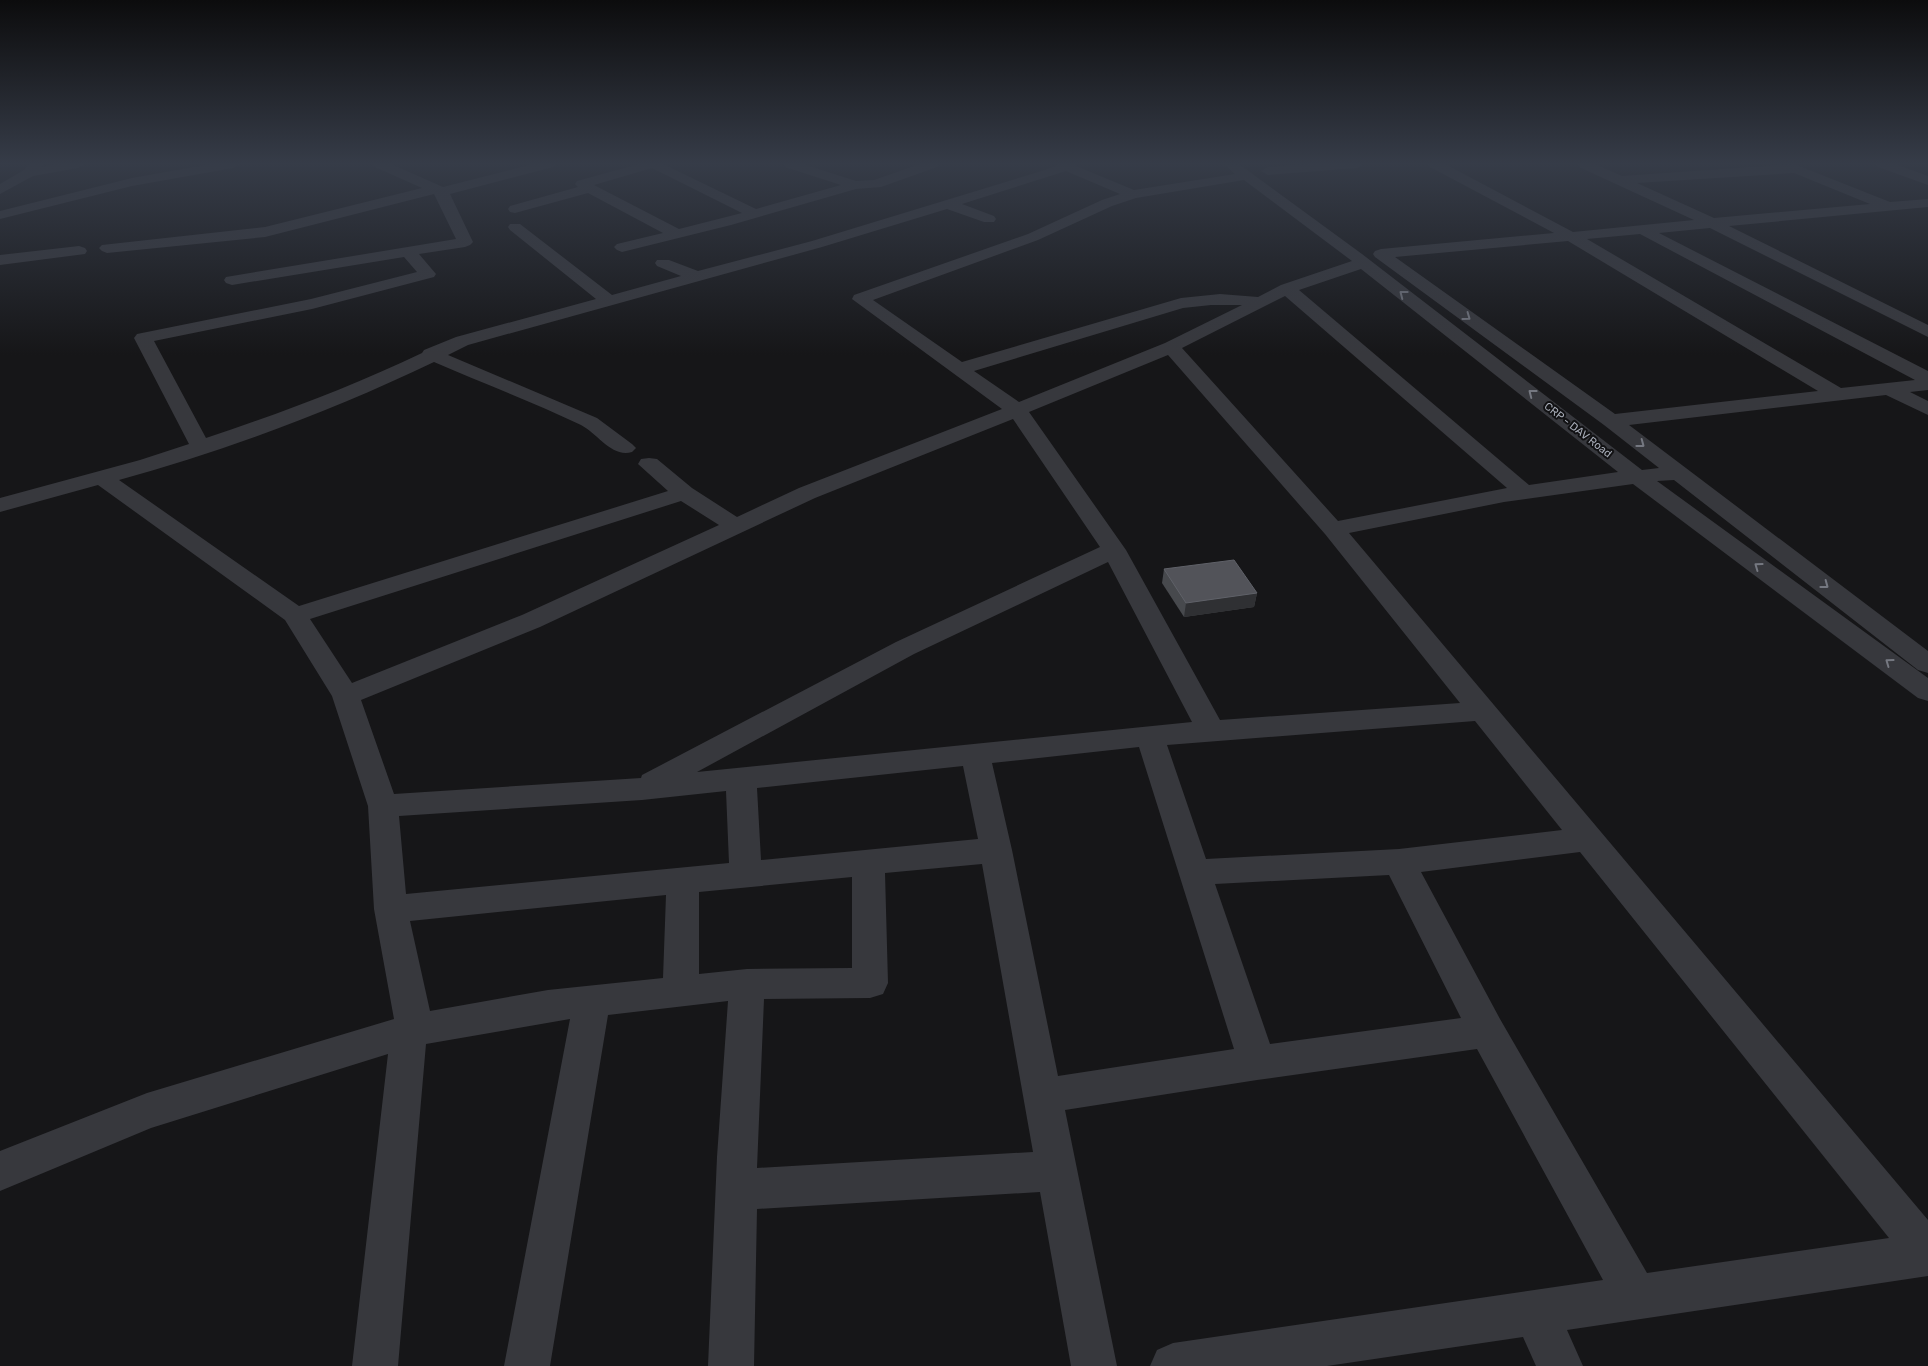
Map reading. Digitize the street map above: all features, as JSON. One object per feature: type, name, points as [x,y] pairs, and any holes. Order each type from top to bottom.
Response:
[{"type":"street","points":[[107,248],[265,232],[283,228]]},
{"type":"street","points":[[458,228],[472,260]]},
{"type":"street","points":[[515,228],[609,301]]},
{"type":"street","points":[[665,228],[677,234]]},
{"type":"street","points":[[622,247],[700,228]]},
{"type":"street","points":[[0,505],[104,478],[201,448],[309,410],[375,382],[462,341],[698,277],[866,228]]},
{"type":"street","points":[[1053,228],[1033,237],[860,299],[1017,410],[1114,550],[1211,730]]},
{"type":"street","name":"CRP - DAV Road","points":[[1328,228],[1611,421],[1928,664]]},
{"type":"street","name":"CRP - DAV Road","points":[[1330,228],[1372,259],[1637,476],[1928,692]]},
{"type":"street","points":[[1554,228],[1838,395]]},
{"type":"street","points":[[346,696],[531,621],[807,493],[1171,347],[1287,289],[1372,259],[1570,236],[1665,228]]},
{"type":"street","points":[[1721,228],[1928,332]]},
{"type":"street","points":[[1643,230],[1928,379]]},
{"type":"street","points":[[232,280],[465,242]]},
{"type":"street","points":[[0,260],[80,251]]},
{"type":"street","points":[[201,448],[142,338],[312,304],[428,274],[408,252]]},
{"type":"street","points":[[663,263],[698,277]]},
{"type":"street","points":[[1287,289],[1523,491]]},
{"type":"street","points":[[959,369],[1182,303],[1228,298],[1260,302]]},
{"type":"street","points":[[1171,347],[1333,529],[1928,1253]]},
{"type":"street","points":[[431,354],[590,422],[625,448]]},
{"type":"street","points":[[1611,421],[1928,384]]},
{"type":"street","points":[[1890,389],[1928,409]]},
{"type":"street","points":[[649,464],[684,493],[736,526]]},
{"type":"street","points":[[1333,529],[1523,491],[1678,472]]},
{"type":"street","points":[[104,478],[296,615],[346,696],[383,806],[391,909],[413,1018],[408,1031],[375,1366]]},
{"type":"street","points":[[296,615],[684,493]]},
{"type":"street","points":[[642,789],[904,648],[1114,550]]},
{"type":"street","points":[[383,806],[642,789],[1211,730],[1482,711]]},
{"type":"street","points":[[1150,736],[1257,1063]]},
{"type":"street","points":[[975,754],[996,850],[1094,1366]]},
{"type":"street","points":[[741,778],[746,875]]},
{"type":"street","points":[[1195,872],[1399,862],[1588,839]]},
{"type":"street","points":[[391,909],[996,850]]},
{"type":"street","points":[[1399,862],[1487,1031],[1636,1297]]},
{"type":"street","points":[[0,1171],[147,1111],[408,1031],[548,1006],[681,990],[747,984],[870,983],[868,863]]},
{"type":"street","points":[[681,990],[683,882]]},
{"type":"street","points":[[731,1366],[736,1190],[747,984]]},
{"type":"street","points":[[527,1366],[592,1000]]},
{"type":"street","points":[[1042,1096],[1257,1063],[1487,1031]]},
{"type":"street","points":[[736,1190],[1056,1171]]},
{"type":"street","points":[[1174,1366],[1928,1253]]},
{"type":"street","points":[[1535,1312],[1560,1366]]},
{"type":"building","points":[[1234,560],[1257,593],[1186,603],[1164,569]]}]
